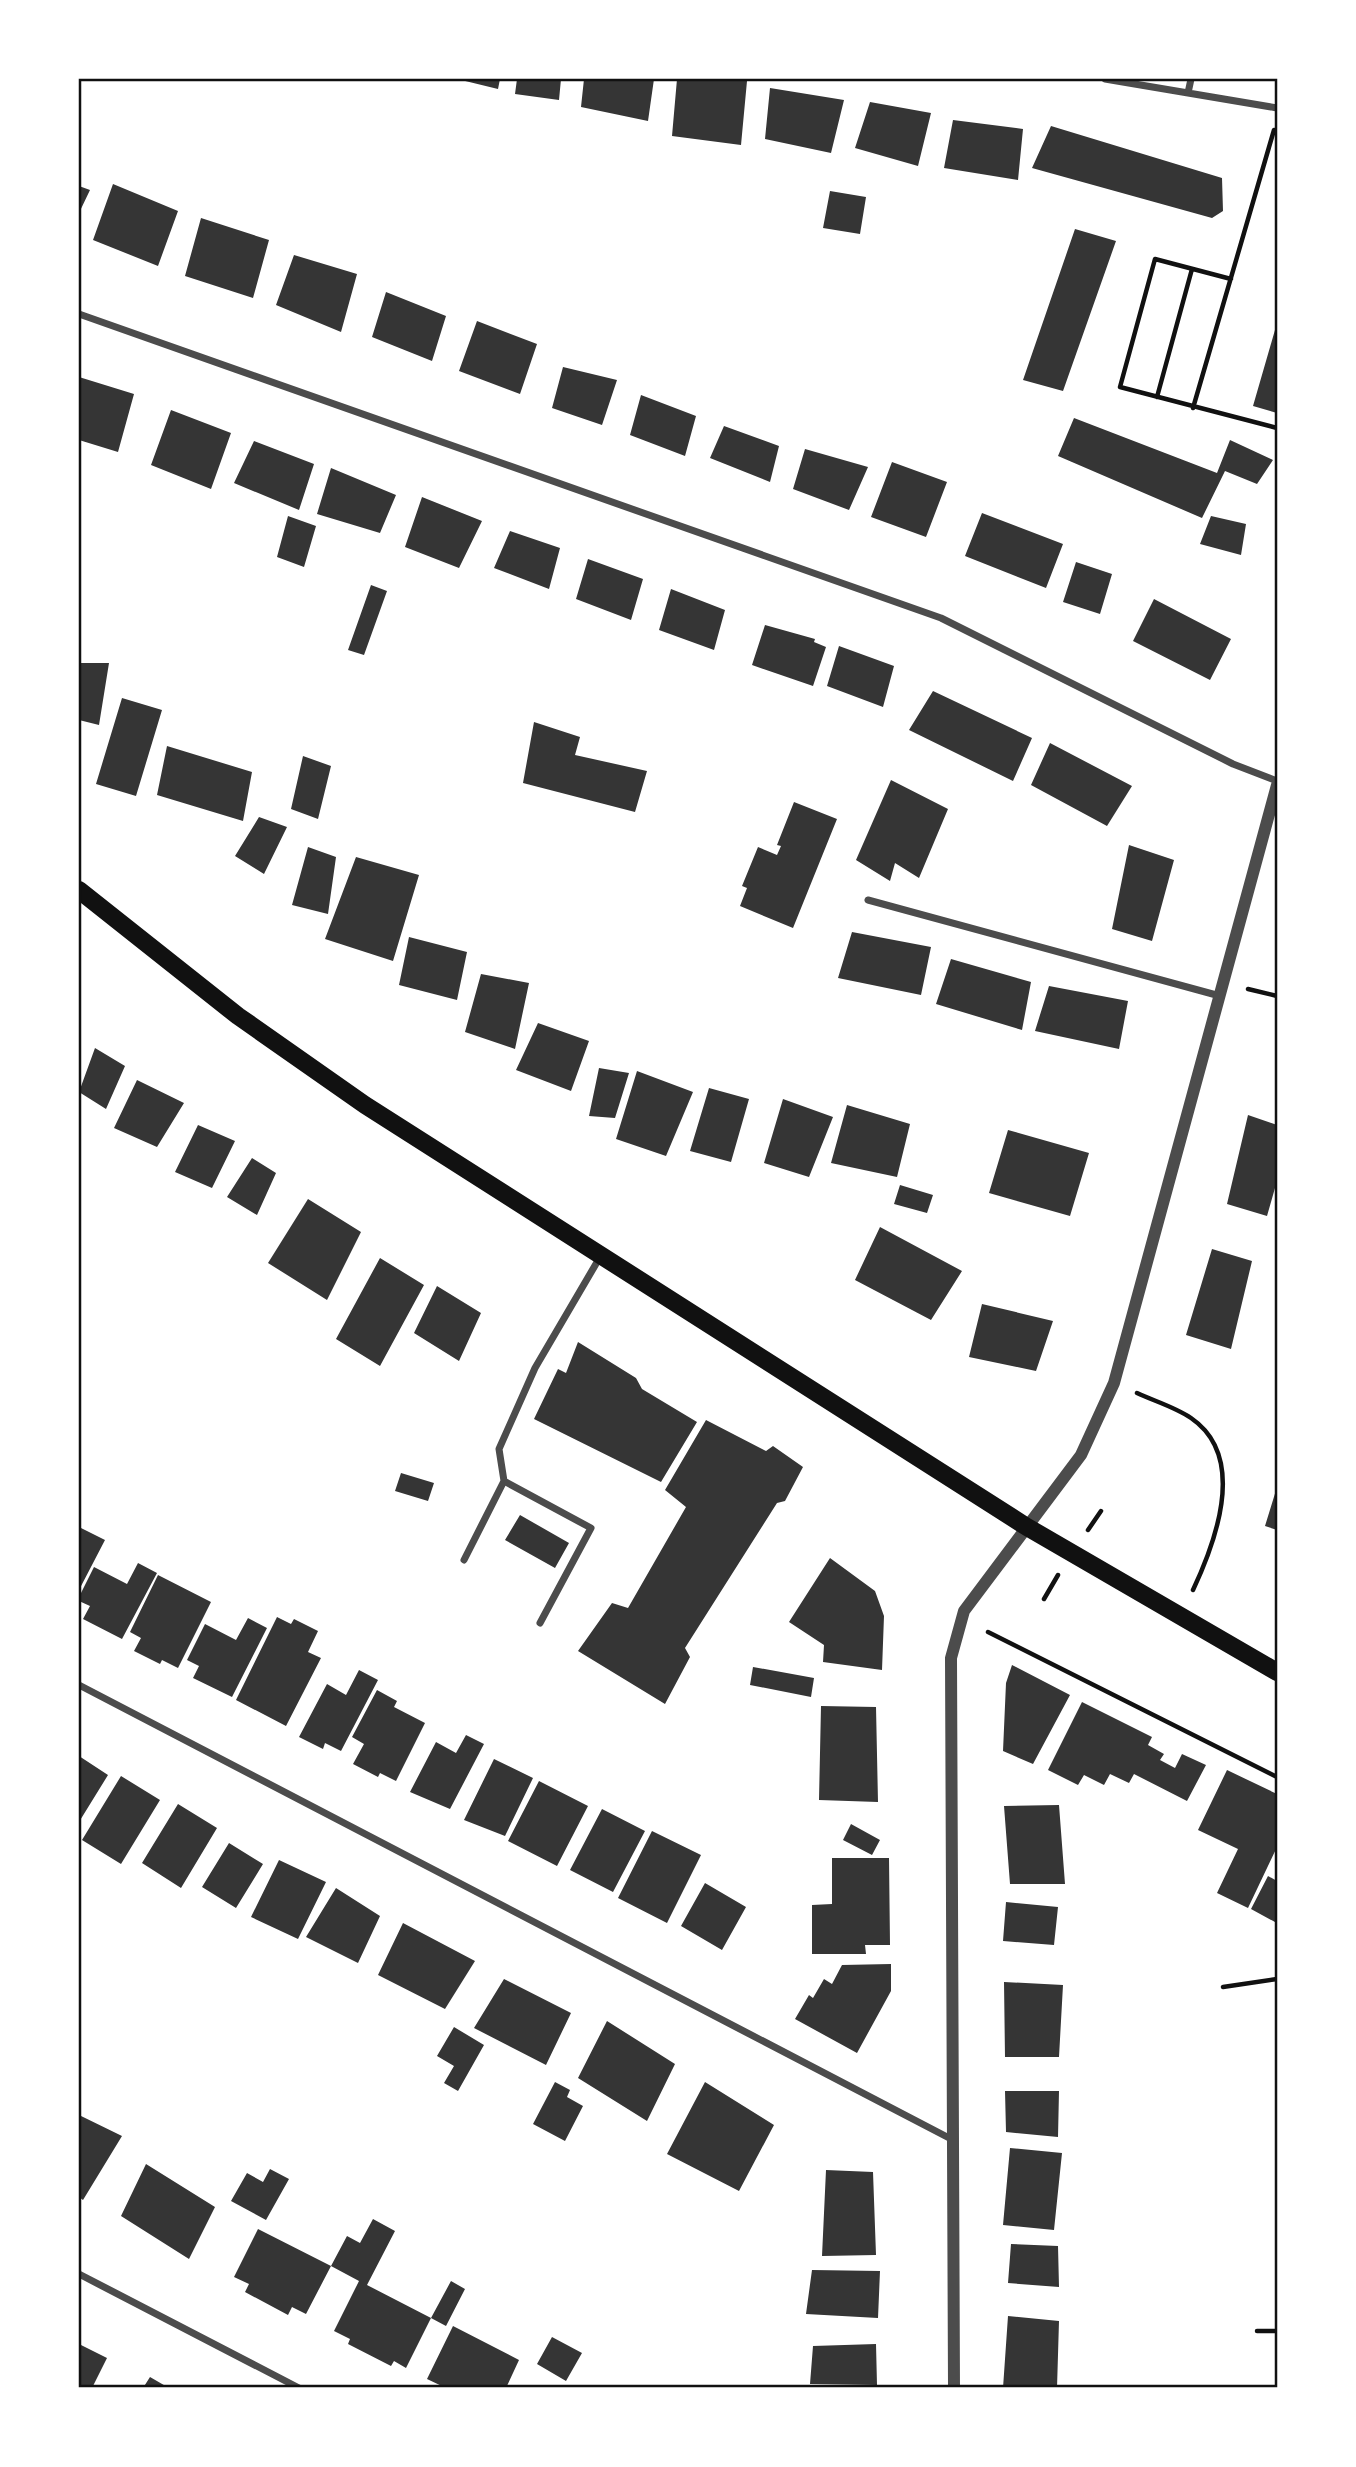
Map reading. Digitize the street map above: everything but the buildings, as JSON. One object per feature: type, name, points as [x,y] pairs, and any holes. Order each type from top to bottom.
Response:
[{"type":"main road","points":[[79,890],[238,1016],[365,1105],[1027,1527],[1277,1672]]},
{"type":"street","points":[[1105,79],[1277,107]]},
{"type":"street","points":[[1188,93],[1191,79]]},
{"type":"street","points":[[79,314],[942,618],[1233,764],[1277,783],[1114,1383],[1081,1455],[964,1611],[951,1658],[954,2388]]},
{"type":"street","points":[[868,900],[1220,996]]},
{"type":"street","points":[[464,1560],[504,1481],[499,1449],[535,1368],[600,1257]]},
{"type":"street","points":[[504,1481],[591,1528],[540,1623]]},
{"type":"street","points":[[79,1685],[953,2140]]},
{"type":"street","points":[[79,2274],[299,2388]]},
{"type":"path","points":[[1193,408],[1277,118]]},
{"type":"path","points":[[1231,279],[1155,259],[1119,387],[1277,428]]},
{"type":"path","points":[[1157,397],[1192,269]]},
{"type":"path","points":[[1114,1383],[1191,1418],[1210,1437],[1220,1459],[1223,1497],[1219,1522],[1200,1574]]},
{"type":"path","points":[[988,1632],[1277,1777]]},
{"type":"path","points":[[1223,1987],[1277,1979]]},
{"type":"path","points":[[1257,2331],[1277,2331]]}]
